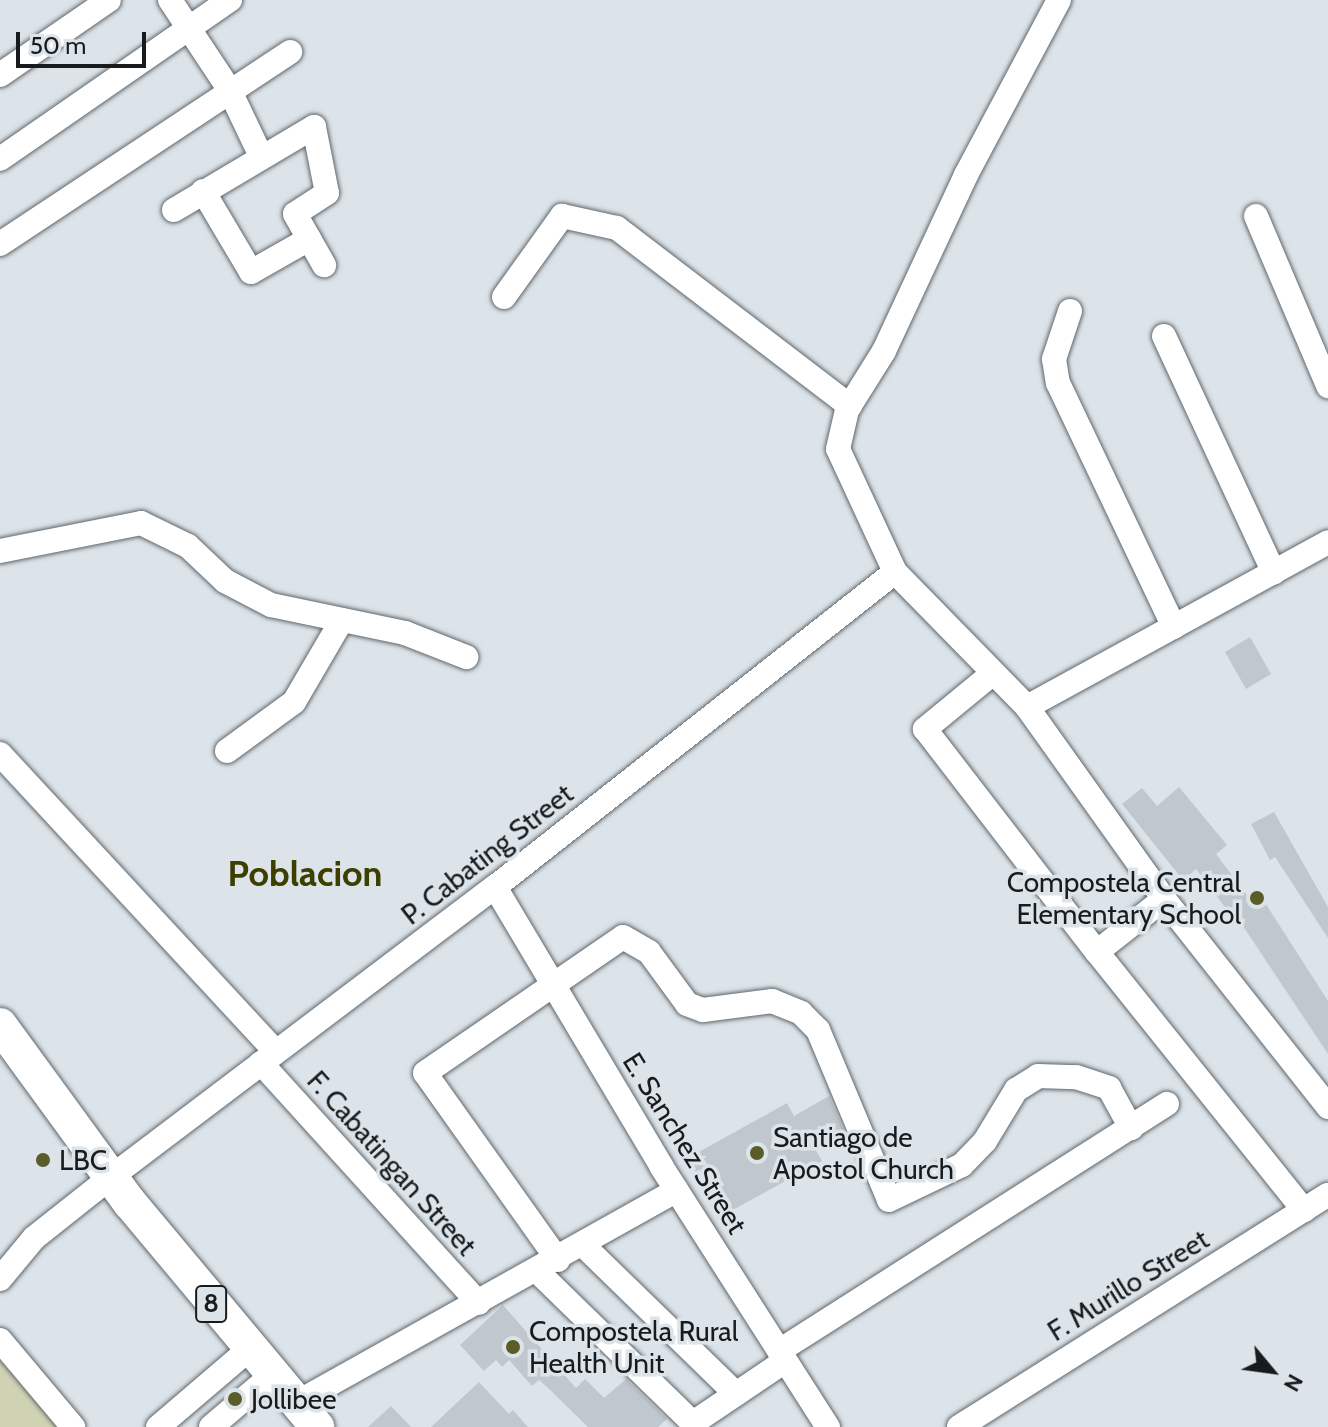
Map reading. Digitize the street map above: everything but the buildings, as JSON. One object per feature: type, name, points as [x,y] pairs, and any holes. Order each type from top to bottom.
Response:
[{"type":"highway","name":"8","points":[[0,1025],[111,1177],[248,1350],[306,1415]]},
{"type":"street","points":[[0,75],[109,0]]},
{"type":"street","points":[[170,0],[229,89],[261,156]]},
{"type":"street","points":[[0,159],[230,0]]},
{"type":"street","points":[[1059,0],[966,175],[884,351],[850,406],[838,449],[895,572],[1027,707],[1164,899],[1328,1107]]},
{"type":"street","points":[[0,244],[229,89],[290,52]]},
{"type":"street","points":[[174,210],[314,127],[327,193],[295,214],[324,265]]},
{"type":"street","points":[[203,191],[251,272],[309,239]]},
{"type":"street","points":[[504,297],[562,216],[617,228],[850,406]]},
{"type":"street","points":[[1256,216],[1328,386]]},
{"type":"street","points":[[1070,311],[1054,359],[1058,383],[1174,627]]},
{"type":"street","points":[[1164,336],[1274,573]]},
{"type":"street","points":[[0,551],[141,523],[188,546],[225,581],[271,605],[420,637],[466,657]]},
{"type":"street","points":[[1027,707],[1328,542]]},
{"type":"street","name":"P. Cabating Street","points":[[0,1279],[34,1238],[111,1177],[495,887],[895,572]]},
{"type":"street","points":[[227,751],[294,702],[342,620]]},
{"type":"street","points":[[992,674],[925,729],[1097,952],[1304,1210]]},
{"type":"street","name":"F. Cabatingan Street","points":[[0,754],[268,1057],[479,1303]]},
{"type":"street","name":"E. Sanchez Street","points":[[495,887],[677,1190],[828,1427]]},
{"type":"street","points":[[1097,952],[1164,899]]},
{"type":"street","points":[[1131,1128],[1109,1088],[1076,1077],[1038,1076],[1016,1090],[985,1141],[962,1165],[932,1184],[889,1200],[818,1030],[801,1013],[772,1001],[703,1010],[687,1004],[649,952],[623,937],[552,982],[425,1073],[548,1266],[693,1423],[736,1394],[782,1356],[1131,1128],[1167,1104]]},
{"type":"street","points":[[306,1415],[479,1303],[584,1246],[677,1190]]},
{"type":"street","name":"F. Murillo Street","points":[[974,1423],[1328,1195]]},
{"type":"street","points":[[584,1246],[736,1394]]},
{"type":"street","points":[[0,1340],[73,1427]]},
{"type":"street","points":[[158,1427],[248,1350]]},
{"type":"street","points":[[211,1427],[271,1376]]},
{"type":"green space","points":[[0,1353],[63,1427],[0,1427]]},
{"type":"place","name":"Compostela Central Elementary School","points":[[1257,898]]},
{"type":"place","name":"Santiago de Apostol Church","points":[[757,1153]]},
{"type":"place","name":"LBC","points":[[43,1160]]},
{"type":"place","name":"Compostela Rural Health Unit","points":[[513,1347]]},
{"type":"place","name":"Jollibee","points":[[235,1399]]},
{"type":"district","name":"Poblacion","points":[[305,874]]}]
